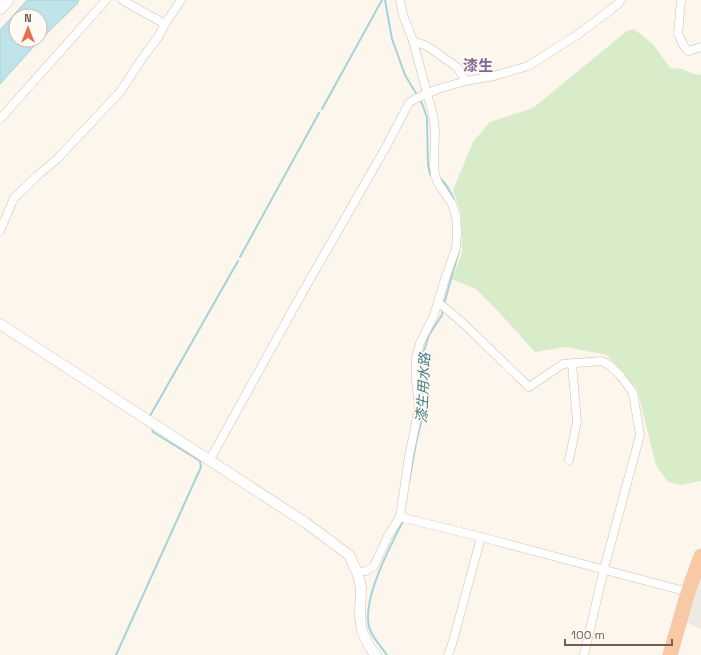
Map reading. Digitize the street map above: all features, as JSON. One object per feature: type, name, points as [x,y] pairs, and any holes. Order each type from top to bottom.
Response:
[{"type":"highway","points":[[670,655],[688,592],[701,556]]},
{"type":"main road","points":[[0,9],[8,0]]},
{"type":"street","points":[[0,119],[106,0]]},
{"type":"street","points":[[122,0],[165,24]]},
{"type":"street","points":[[0,231],[14,198],[57,159],[120,92],[158,37],[181,0]]},
{"type":"street","points":[[357,572],[366,571],[374,566],[388,536],[400,517],[418,408],[416,358],[420,343],[434,315],[456,248],[456,216],[452,204],[438,183],[435,175],[435,130],[433,115],[413,41],[403,15],[400,0]]},
{"type":"street","points":[[209,461],[386,147],[409,103],[438,88],[466,80],[494,76],[528,66],[577,35],[617,5],[621,0]]},
{"type":"street","points":[[682,0],[678,34],[688,52],[701,47]]},
{"type":"street","points":[[413,41],[427,46],[457,67],[466,80]]},
{"type":"street","points":[[438,302],[464,324],[529,387],[563,364],[602,360],[620,375],[633,392],[640,435],[604,569],[584,655]]},
{"type":"street","points":[[0,324],[306,523],[349,556],[357,572],[361,587],[360,616],[362,631],[370,648],[376,655]]},
{"type":"street","points":[[569,460],[578,422],[572,363]]},
{"type":"street","points":[[400,517],[688,592]]},
{"type":"street","points":[[448,655],[481,537]]},
{"type":"shaded area","points":[[701,574],[701,629],[685,622]]},
{"type":"green space","points":[[634,29],[653,44],[670,68],[682,69],[701,75],[701,481],[682,485],[668,482],[656,465],[637,389],[607,355],[566,347],[535,352],[476,289],[452,279],[462,253],[461,213],[453,190],[473,142],[490,122],[533,108],[627,31]]},
{"type":"water","points":[[27,0],[79,0],[77,4],[48,32],[48,8],[20,8]]},
{"type":"water","points":[[8,21],[8,48],[32,48],[0,84],[0,30]]},
{"type":"waterway","points":[[322,109],[382,0]]},
{"type":"waterway","points":[[385,0],[392,39],[405,75],[417,95]]},
{"type":"waterway","points":[[420,100],[427,118],[428,165],[430,174],[432,175]]},
{"type":"waterway","points":[[240,257],[319,113]]},
{"type":"waterway","name":"漆生用水路","points":[[438,177],[446,184],[454,199]]},
{"type":"waterway","name":"漆生用水路","points":[[444,304],[459,251]]},
{"type":"waterway","points":[[150,416],[238,261]]},
{"type":"waterway","name":"漆生用水路","points":[[409,482],[423,414],[421,376],[423,354],[429,335],[442,315],[443,309]]},
{"type":"waterway","points":[[116,655],[201,467],[200,461],[153,432],[152,427]]},
{"type":"waterway","name":"漆生用水路","points":[[387,655],[371,632],[368,621],[369,607],[372,592],[383,561],[403,520]]},
{"type":"district","name":"漆生","points":[[478,66]]}]
